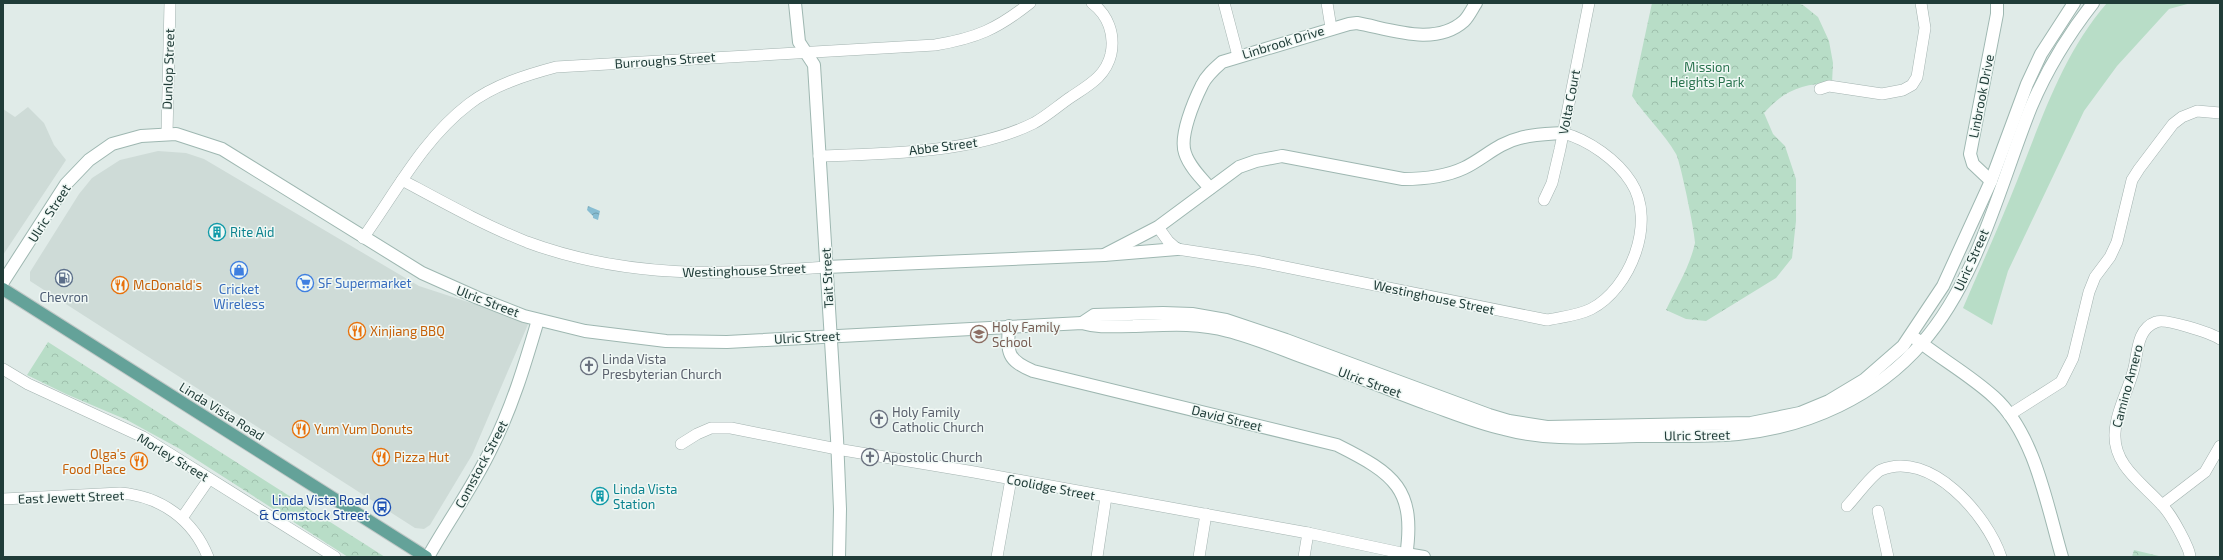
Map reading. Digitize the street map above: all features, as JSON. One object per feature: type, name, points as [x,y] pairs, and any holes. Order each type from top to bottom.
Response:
[{"type":"main road","name":"Tait Street","points":[[795,3],[799,42],[814,65],[837,449],[840,509],[839,557]]},
{"type":"main road","name":"Linbrook Drive","points":[[1210,188],[1190,164],[1184,152],[1183,135],[1202,84],[1213,70],[1222,62],[1331,28],[1357,23],[1427,36],[1448,32],[1464,20],[1476,3]]},
{"type":"main road","name":"Linbrook Drive","points":[[1990,181],[1973,164],[1970,154],[1997,14],[1997,3]]},
{"type":"main road","name":"Ulric Street","points":[[1082,323],[1094,315],[1163,312],[1192,314],[1226,320],[1286,340],[1509,422],[1547,427],[1751,423],[1800,413],[1829,401],[1864,380],[1892,356],[1912,336],[1943,286],[1990,181],[2027,84],[2041,54],[2074,3]]},
{"type":"main road","name":"Ulric Street","points":[[3,282],[66,184],[89,160],[112,144],[141,136],[176,134],[196,139],[222,149],[363,238],[432,278],[478,298],[538,320],[593,333],[666,341],[727,342],[1082,323],[1096,327],[1172,325],[1210,327],[1223,330],[1502,429],[1535,436],[1596,439],[1737,434],[1768,430],[1822,415],[1858,396],[1882,379],[1922,344],[1954,297],[2010,169],[2031,107],[2052,64],[2070,32],[2093,3]]},
{"type":"main road","points":[[1104,255],[1158,227],[1239,167],[1256,161],[1282,156],[1403,179],[1440,177],[1464,168],[1495,148],[1520,138],[1563,133]]},
{"type":"main road","points":[[1992,212],[1990,181],[2010,169]]},
{"type":"main road","name":"Westinghouse Street","points":[[826,267],[1104,255],[1177,249]]},
{"type":"main road","name":"Linda Vista Road","points":[[3,289],[427,557]]},
{"type":"main road","name":"Comstock Street","points":[[427,557],[474,482],[498,435],[518,385],[538,320]]},
{"type":"main road","name":"David Street","points":[[1009,326],[1009,352],[1017,365],[1033,371],[1337,445],[1366,459],[1391,479],[1404,499],[1409,522],[1406,555]]},
{"type":"main road","points":[[1912,336],[1994,397],[2009,415],[2031,454],[2062,557]]},
{"type":"main road","name":"Coolidge Street","points":[[1406,555],[1424,557]]},
{"type":"street","name":"Dunlop Street","points":[[167,134],[170,3]]},
{"type":"street","name":"Burroughs Street","points":[[363,238],[402,180],[433,139],[469,105],[490,91],[530,74],[556,67],[744,55],[808,54],[935,45],[961,40],[984,33],[1006,21],[1030,3]]},
{"type":"street","name":"Abbe Street","points":[[819,156],[944,149],[982,142],[1034,123],[1098,79],[1109,62],[1113,45],[1110,27],[1103,12],[1092,3]]},
{"type":"street","points":[[1224,3],[1238,56]]},
{"type":"street","points":[[1327,3],[1331,28]]},
{"type":"street","name":"Volta Court","points":[[1544,200],[1552,183],[1589,3]]},
{"type":"street","points":[[1820,90],[1830,86],[1882,94],[1903,90],[1912,85],[1917,77],[1925,28],[1921,3]]},
{"type":"street","points":[[2009,415],[2061,382],[2073,358],[2089,292],[2095,277],[2110,257],[2117,242],[2132,180],[2138,169],[2173,124],[2182,116],[2197,110],[2220,113]]},
{"type":"street","name":"Westinghouse Street","points":[[1177,249],[1256,261],[1547,320],[1581,313],[1592,308],[1612,293],[1625,275],[1634,258],[1640,238],[1640,216],[1637,198],[1632,182],[1611,159],[1578,138],[1563,133]]},
{"type":"street","name":"Westinghouse Street","points":[[402,180],[484,223],[527,242],[590,261],[649,271],[696,274],[826,267]]},
{"type":"street","points":[[1158,227],[1168,241],[1177,249]]},
{"type":"street","name":"Camino Amero","points":[[2190,557],[2178,528],[2162,504],[2132,476],[2116,449],[2115,432],[2134,369],[2141,335],[2147,326],[2158,321],[2174,324],[2220,338]]},
{"type":"street","name":"Morley Street","points":[[3,369],[28,384],[143,437],[336,557]]},
{"type":"street","name":"Coolidge Street","points":[[681,444],[697,434],[711,428],[731,428],[837,449],[1308,533],[1406,555]]},
{"type":"street","points":[[2162,504],[2205,472],[2220,446]]},
{"type":"street","points":[[1847,506],[1879,471],[1898,466],[1911,466],[1935,477],[1959,493],[1983,522],[2001,557]]},
{"type":"street","points":[[182,518],[209,479]]},
{"type":"street","points":[[997,557],[1011,479]]},
{"type":"street","name":"East Jewett Street","points":[[3,499],[120,494],[136,495],[158,502],[182,518],[203,545],[208,557]]},
{"type":"street","points":[[1097,557],[1106,497]]},
{"type":"street","points":[[1878,511],[1888,557]]},
{"type":"street","points":[[1199,557],[1206,514]]},
{"type":"street","points":[[1304,557],[1308,533]]},
{"type":"shaded area","points":[[28,107],[44,123],[54,145],[66,160],[3,255],[3,109],[15,117]]},
{"type":"shaded area","points":[[158,151],[186,153],[204,159],[419,286],[529,322],[472,455],[430,525],[424,529],[415,528],[30,281],[30,272],[79,194],[92,178],[120,160]]},
{"type":"green space","name":"Mission Heights Park","points":[[1652,3],[1797,3],[1803,5],[1818,17],[1829,41],[1833,63],[1832,83],[1812,85],[1794,90],[1771,105],[1764,113],[1773,134],[1785,146],[1796,179],[1796,221],[1792,258],[1776,278],[1706,321],[1686,319],[1666,310],[1693,252],[1695,238],[1681,170],[1676,154],[1632,96]]},
{"type":"green space","points":[[2107,3],[2191,3],[2169,9],[2117,66],[2084,111],[2008,271],[1992,325],[1963,308],[2004,213],[2054,88],[2077,44]]},
{"type":"green space","points":[[48,342],[385,557],[348,557],[180,449],[127,420],[66,394],[27,375]]},
{"type":"green space","points":[[2134,550],[2163,557],[2132,557]]},
{"type":"water","points":[[588,206],[600,211],[598,220],[593,218],[587,210]]},
{"type":"place","name":"Rite Aid","points":[[217,232]]},
{"type":"place","name":"Cricket Wireless","points":[[239,270]]},
{"type":"place","name":"Chevron","points":[[64,278]]},
{"type":"place","name":"SF Supermarket","points":[[305,283]]},
{"type":"place","name":"McDonald's","points":[[120,285]]},
{"type":"place","name":"Xinjiang BBQ","points":[[357,331]]},
{"type":"place","name":"Holy Family School","points":[[979,334]]},
{"type":"place","name":"Linda Vista Presbyterian Church","points":[[589,366]]},
{"type":"place","name":"Holy Family Catholic Church","points":[[879,419]]},
{"type":"place","name":"Yum Yum Donuts","points":[[301,429]]},
{"type":"place","name":"Pizza Hut","points":[[381,457]]},
{"type":"place","name":"Apostolic Church","points":[[870,457]]},
{"type":"place","name":"Olga's Food Place","points":[[139,461]]},
{"type":"place","name":"Linda Vista Station","points":[[600,496]]},
{"type":"place","name":"Linda Vista Road & Comstock Street","points":[[382,507]]}]
